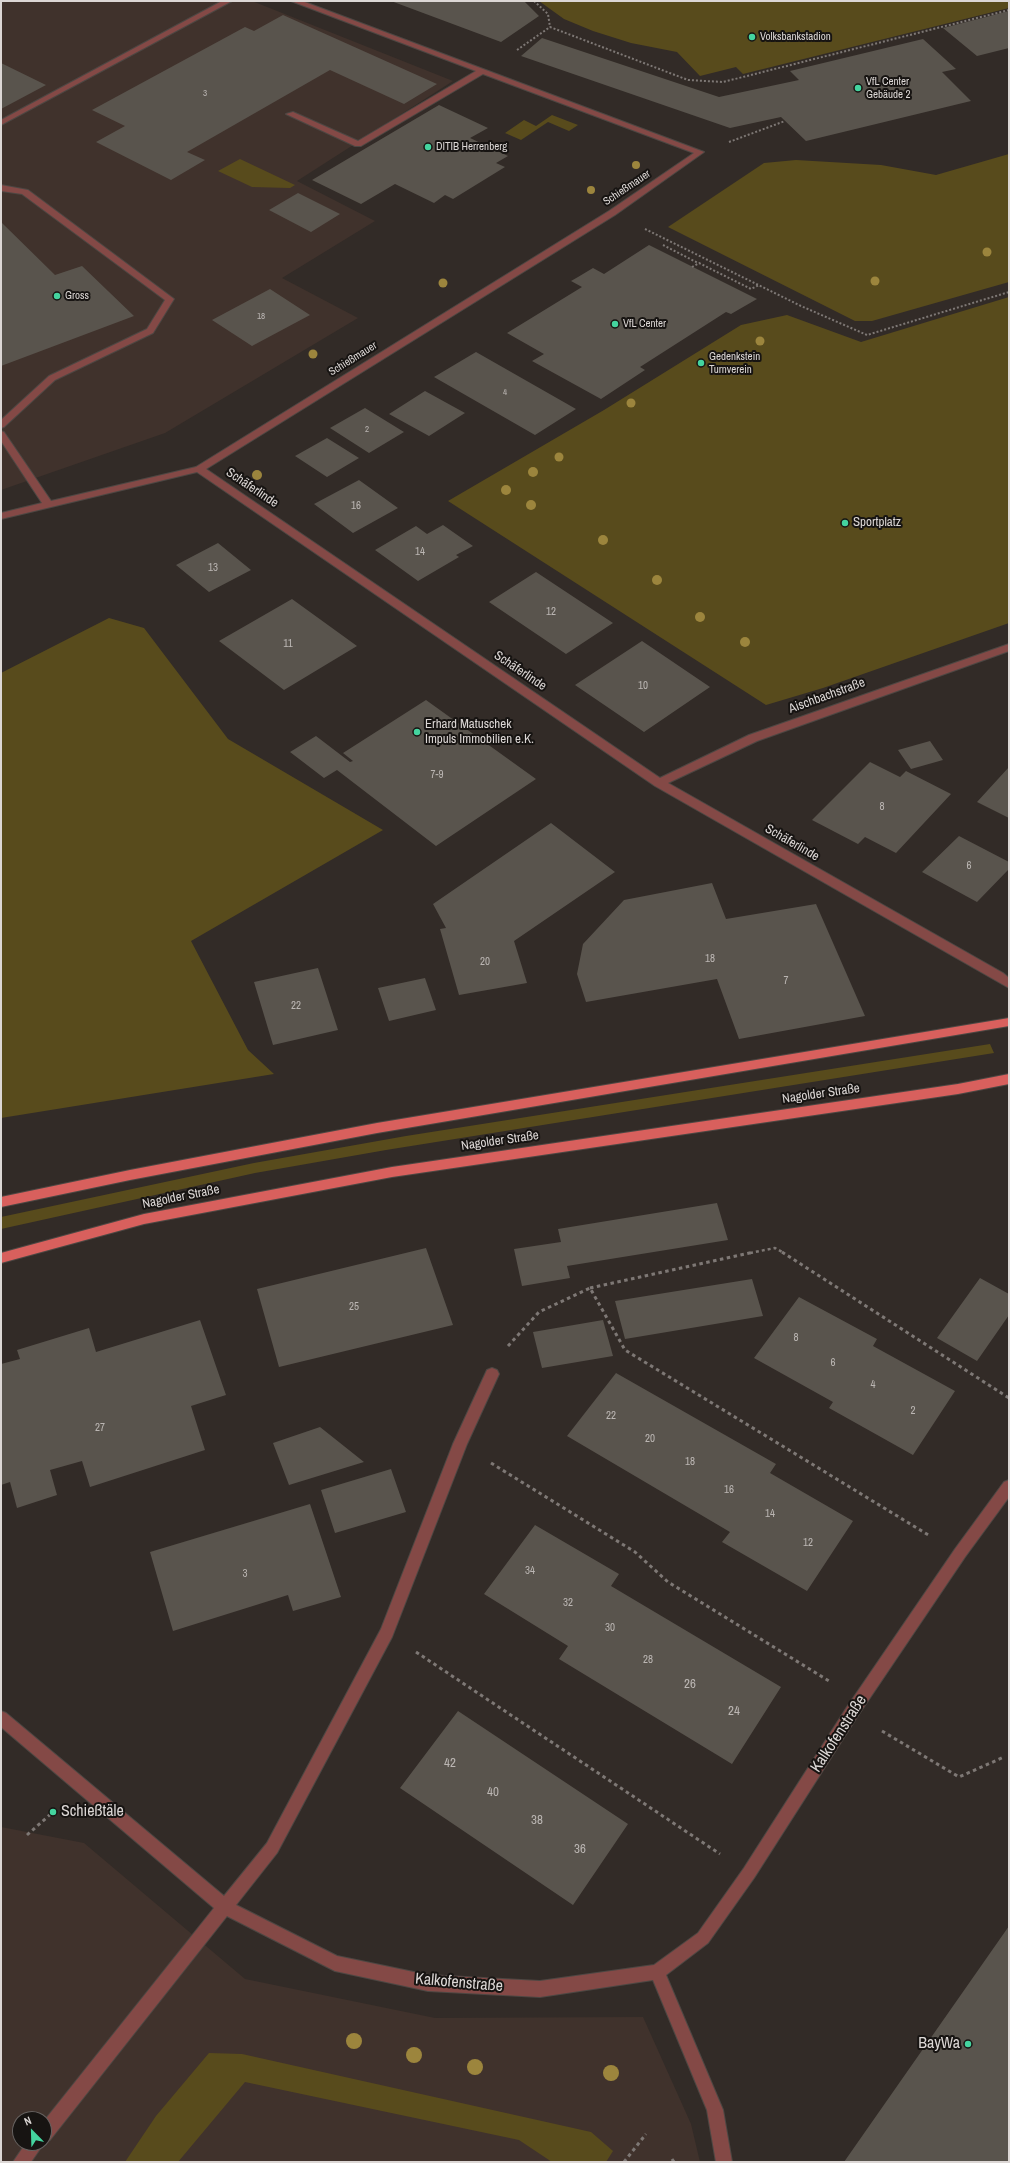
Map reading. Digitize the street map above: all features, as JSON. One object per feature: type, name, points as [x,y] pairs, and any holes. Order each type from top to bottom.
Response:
[{"type":"main road","points":[[1,1202],[130,1175],[377,1128],[1009,1022]]},
{"type":"main road","name":"Nagolder Straße","points":[[1,1258],[144,1219],[392,1172],[950,1090],[1009,1079]]},
{"type":"street","points":[[1,123],[228,1]]},
{"type":"street","points":[[295,1],[700,152]]},
{"type":"street","points":[[290,114],[358,144],[482,70]]},
{"type":"street","name":"Schießmauer","points":[[199,469],[612,213],[700,152]]},
{"type":"street","points":[[1,188],[25,192],[170,299],[150,331],[52,378],[1,425]]},
{"type":"street","points":[[1,434],[49,506]]},
{"type":"street","points":[[1,516],[49,506],[199,469]]},
{"type":"street","name":"Schäferlinde","points":[[199,469],[659,783],[999,976],[1009,984]]},
{"type":"street","name":"Aischbachstraße","points":[[659,783],[753,738],[1009,647]]},
{"type":"street","points":[[52,2124],[272,1848],[387,1632],[460,1444],[492,1374]]},
{"type":"street","name":"Kalkofenstraße","points":[[226,1907],[335,1963],[428,1983],[540,1989],[657,1972],[703,1938],[749,1873],[860,1701],[960,1554],[1006,1495]]},
{"type":"street","points":[[1,1718],[226,1907]]},
{"type":"street","points":[[657,1972],[715,2110],[724,2162]]},
{"type":"street","points":[[21,2162],[30,2151]]},
{"type":"path","points":[[534,1],[548,14],[550,27]]},
{"type":"path","points":[[550,27],[688,80],[723,82],[1009,10]]},
{"type":"path","points":[[482,70],[511,55],[550,27]]},
{"type":"path","points":[[700,152],[786,121]]},
{"type":"path","points":[[612,213],[759,285],[866,335],[1009,292]]},
{"type":"path","points":[[669,241],[663,245],[751,289],[759,285]]},
{"type":"path","points":[[692,267],[698,263]]},
{"type":"path","points":[[492,1374],[507,1347],[539,1312],[590,1288],[774,1248],[1009,1398]]},
{"type":"path","points":[[590,1288],[624,1350],[960,1554]]},
{"type":"path","points":[[460,1444],[635,1552],[668,1582],[860,1701]]},
{"type":"path","points":[[387,1632],[749,1873]]},
{"type":"path","points":[[915,1751],[959,1777],[1004,1757]]},
{"type":"path","points":[[27,1835],[53,1812]]},
{"type":"path","points":[[624,2162],[646,2134]]},
{"type":"shaded area","points":[[1,1],[252,1],[453,81],[297,181],[375,221],[282,278],[358,318],[165,433],[1,490]]},
{"type":"shaded area","name":"Volksbankstadion","points":[[539,1],[1009,1],[1009,8],[743,74],[736,67],[700,76],[677,52],[631,43],[593,31],[564,19]]},
{"type":"shaded area","points":[[552,115],[578,125],[569,131],[548,122],[521,140],[505,133],[524,120],[536,126]]},
{"type":"shaded area","points":[[1009,154],[1009,282],[872,321],[855,321],[668,227],[764,163],[796,160],[881,165],[936,175]]},
{"type":"shaded area","points":[[240,159],[295,185],[290,188],[252,187],[218,171]]},
{"type":"shaded area","name":"Sportplatz","points":[[1009,297],[1009,623],[823,688],[766,705],[448,501],[604,410],[741,325],[787,315],[861,342]]},
{"type":"shaded area","points":[[109,618],[144,628],[228,739],[383,830],[191,941],[248,1050],[274,1074],[1,1118],[1,673]]},
{"type":"shaded area","points":[[990,1044],[994,1053],[386,1150],[255,1173],[1,1229],[1,1217],[254,1163],[406,1136]]},
{"type":"shaded area","points":[[1,1827],[84,1843],[245,1979],[435,2018],[643,2017],[691,2124],[700,2162],[1,2162]]},
{"type":"shaded area","points":[[209,2053],[242,2054],[591,2132],[613,2151],[606,2162],[552,2162],[519,2140],[245,2082],[178,2162],[125,2162],[156,2116]]},
{"type":"building","points":[[391,1],[524,1],[539,16],[501,42]]},
{"type":"building","points":[[1009,11],[1009,48],[977,56],[943,28]]},
{"type":"building","points":[[283,15],[437,84],[404,104],[330,70],[187,152],[205,160],[171,180],[96,142],[125,126],[92,110],[245,27],[254,31]]},
{"type":"building","name":"VfL Center Gebäude 2","points":[[542,38],[719,97],[799,80],[790,71],[923,39],[956,69],[942,72],[971,101],[806,141],[781,117],[730,128],[521,56]]},
{"type":"building","points":[[1,63],[46,85],[1,109]]},
{"type":"building","name":"DITIB Herrenberg","points":[[439,105],[488,128],[470,138],[508,156],[496,163],[505,167],[453,199],[445,195],[434,203],[395,184],[361,204],[312,180]]},
{"type":"building","points":[[298,193],[340,214],[311,232],[269,210]]},
{"type":"building","name":"Gross","points":[[1,222],[55,275],[82,266],[134,316],[1,366]]},
{"type":"building","name":"VfL Center","points":[[649,245],[757,299],[731,314],[726,312],[640,367],[645,370],[601,399],[532,361],[544,354],[507,333],[582,287],[571,281],[593,268],[604,274]]},
{"type":"building","points":[[270,289],[310,315],[252,346],[212,320]]},
{"type":"building","points":[[476,352],[576,409],[535,435],[434,377]]},
{"type":"building","points":[[425,391],[465,413],[429,436],[389,414]]},
{"type":"building","points":[[365,408],[404,432],[369,453],[330,428]]},
{"type":"building","points":[[327,438],[359,458],[327,477],[295,456]]},
{"type":"building","points":[[359,480],[398,508],[353,533],[314,504]]},
{"type":"building","points":[[443,525],[473,546],[456,555],[459,557],[418,581],[375,550],[416,526],[427,534]]},
{"type":"building","points":[[218,543],[251,570],[209,592],[176,565]]},
{"type":"building","points":[[536,572],[613,623],[566,654],[489,602]]},
{"type":"building","points":[[292,599],[357,646],[284,690],[219,641]]},
{"type":"building","points":[[642,641],[710,687],[644,732],[575,685]]},
{"type":"building","points":[[426,700],[536,779],[436,846],[337,770],[324,778],[290,752],[316,736],[350,762],[353,761],[343,753]]},
{"type":"building","points":[[930,741],[943,760],[911,769],[898,750]]},
{"type":"building","points":[[870,762],[900,777],[906,771],[951,794],[896,853],[865,837],[858,844],[812,820]]},
{"type":"building","points":[[1009,767],[1009,818],[977,802]]},
{"type":"building","points":[[551,823],[615,872],[514,941],[527,983],[459,995],[440,929],[446,928],[433,904]]},
{"type":"building","points":[[959,836],[1009,862],[1009,869],[977,902],[922,872]]},
{"type":"building","points":[[712,883],[726,919],[816,904],[865,1016],[739,1039],[717,979],[586,1002],[577,974],[583,944],[624,900]]},
{"type":"building","points":[[318,968],[338,1030],[273,1045],[254,982]]},
{"type":"building","points":[[425,978],[436,1010],[389,1021],[378,988]]},
{"type":"building","points":[[717,1203],[728,1240],[567,1266],[570,1278],[522,1286],[514,1249],[561,1242],[558,1229]]},
{"type":"building","points":[[426,1248],[453,1325],[279,1367],[257,1289]]},
{"type":"building","points":[[980,1278],[1009,1294],[1009,1315],[977,1361],[937,1338]]},
{"type":"building","points":[[752,1279],[763,1316],[625,1339],[615,1301]]},
{"type":"building","points":[[799,1297],[877,1339],[873,1346],[955,1391],[913,1455],[829,1408],[833,1402],[754,1358]]},
{"type":"building","points":[[200,1320],[226,1395],[191,1406],[205,1450],[90,1487],[82,1461],[50,1470],[57,1495],[17,1508],[10,1482],[1,1485],[1,1364],[20,1359],[17,1350],[89,1328],[96,1352]]},
{"type":"building","points":[[603,1320],[613,1356],[542,1368],[533,1332]]},
{"type":"building","points":[[616,1373],[776,1464],[770,1473],[853,1521],[807,1591],[722,1542],[730,1532],[567,1436]]},
{"type":"building","points":[[320,1427],[364,1462],[289,1485],[273,1443]]},
{"type":"building","points":[[391,1469],[406,1512],[335,1533],[321,1490]]},
{"type":"building","points":[[310,1504],[341,1597],[293,1611],[288,1595],[173,1631],[150,1552]]},
{"type":"building","points":[[535,1525],[619,1574],[611,1586],[781,1687],[732,1764],[559,1659],[568,1646],[484,1594]]},
{"type":"building","points":[[458,1711],[628,1824],[573,1905],[400,1788]]},
{"type":"building","name":"BayWa","points":[[1009,1926],[1009,2162],[844,2162]]},
{"type":"place","name":"Volksbankstadion","points":[[752,37]]},
{"type":"place","name":"VfL Center Gebäude 2","points":[[858,88]]},
{"type":"place","name":"DITIB Herrenberg","points":[[428,147]]},
{"type":"place","name":"Gross","points":[[57,296]]},
{"type":"place","name":"VfL Center","points":[[615,324]]},
{"type":"place","name":"Gedenkstein Turnverein","points":[[701,363]]},
{"type":"place","name":"Sportplatz","points":[[845,523]]},
{"type":"place","name":"Erhard Matuschek Impuls Immobilien e.K.","points":[[417,732]]},
{"type":"place","name":"Schießtäle","points":[[53,1812]]},
{"type":"place","name":"BayWa","points":[[968,2044]]}]
